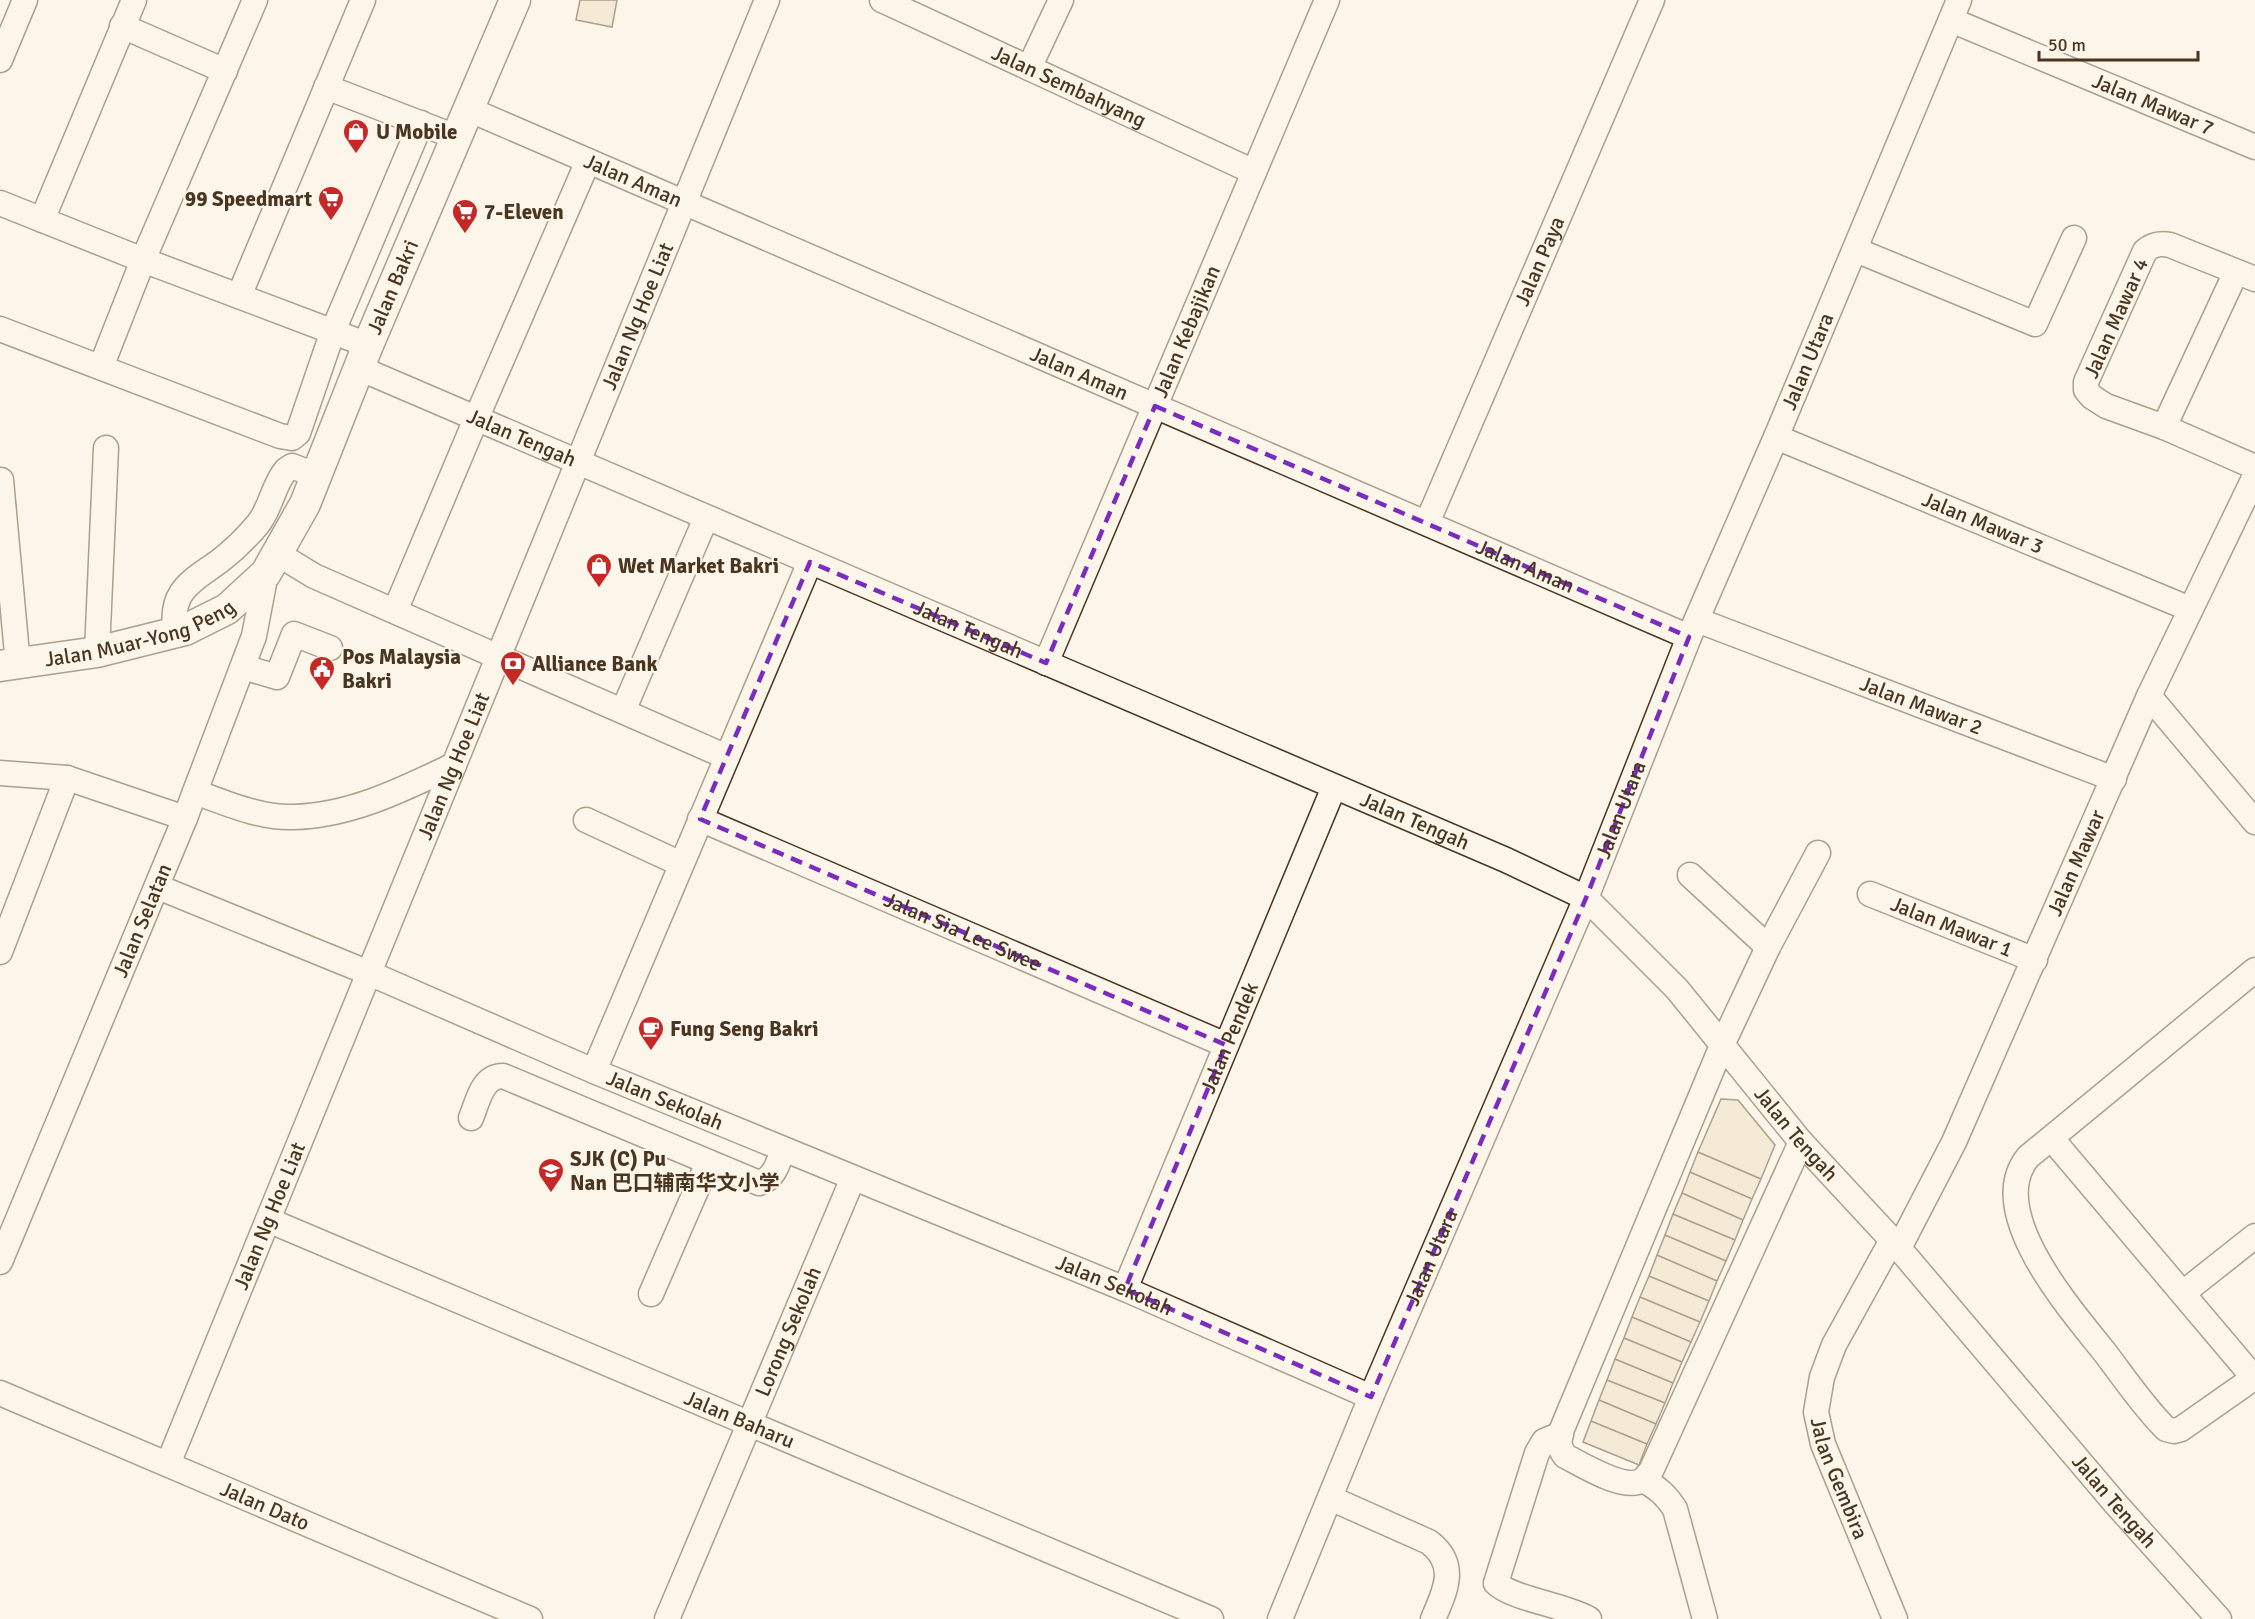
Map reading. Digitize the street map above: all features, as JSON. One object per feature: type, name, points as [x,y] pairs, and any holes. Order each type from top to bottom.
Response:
[{"type":"main road","name":"Jalan Bakri","points":[[289,567],[304,504],[515,0]]},
{"type":"main road","name":"Jalan Muar-Yong Peng","points":[[9,665],[97,652],[176,633],[227,609],[289,567]]},
{"type":"street","points":[[0,60],[25,0]]},
{"type":"street","points":[[42,220],[134,0]]},
{"type":"street","points":[[100,368],[143,260],[255,0]]},
{"type":"street","points":[[239,296],[363,0]]},
{"type":"street","name":"Jalan Ng Hoe Liat","points":[[168,1464],[767,0]]},
{"type":"street","name":"Jalan Sembahyang","points":[[882,0],[1254,172]]},
{"type":"street","points":[[1029,68],[1061,0]]},
{"type":"street","name":"Jalan Kebajikan","points":[[1046,663],[1327,0]]},
{"type":"street","name":"Jalan Paya","points":[[1427,523],[1652,0]]},
{"type":"street","name":"Jalan Mawar 7","points":[[1955,10],[2255,147]]},
{"type":"street","name":"Jalan Utara","points":[[1280,1619],[1371,1397],[1586,898],[1706,629],[1776,438],[1867,254],[1955,10]]},
{"type":"street","points":[[122,26],[225,71]]},
{"type":"street","points":[[327,87],[456,137]]},
{"type":"street","name":"Jalan Aman","points":[[468,109],[1427,523],[1706,629]]},
{"type":"street","points":[[0,329],[280,436],[292,438],[298,434],[333,331],[421,123]]},
{"type":"street","points":[[395,611],[588,161]]},
{"type":"street","name":"Jalan Tengah","points":[[0,203],[143,260],[333,331],[364,357],[476,419],[1506,860],[1586,898],[1677,989],[1801,1142],[1895,1244],[2115,1503],[2219,1619]]},
{"type":"street","points":[[1867,254],[2035,324],[2074,238]]},
{"type":"street","name":"Jalan Mawar 4","points":[[2246,275],[2170,245],[2155,244],[2145,251],[2086,382],[2086,390],[2106,406],[2255,467]]},
{"type":"street","points":[[2164,428],[2246,275]]},
{"type":"street","name":"Jalan Mawar 3","points":[[1776,438],[2190,609]]},
{"type":"street","points":[[97,652],[106,448]]},
{"type":"street","points":[[176,633],[175,610],[186,585],[223,559],[259,523],[286,470],[292,466],[316,476]]},
{"type":"street","name":"Jalan Mawar","points":[[1895,1244],[1954,1142],[2149,696],[2255,476]]},
{"type":"street","points":[[1,480],[9,665]]},
{"type":"street","points":[[623,711],[706,518]]},
{"type":"street","points":[[580,1109],[681,864],[810,562]]},
{"type":"street","points":[[289,567],[395,611],[727,757]]},
{"type":"street","name":"Jalan Selatan","points":[[0,1262],[158,887],[254,636],[289,567]]},
{"type":"street","name":"Jalan Mawar 2","points":[[1706,629],[2114,779]]},
{"type":"street","points":[[243,667],[278,677],[294,634],[330,648]]},
{"type":"street","points":[[2149,696],[2255,822]]},
{"type":"street","points":[[195,792],[249,811],[292,818],[339,812],[409,786],[454,765]]},
{"type":"street","points":[[0,773],[67,778],[185,818]]},
{"type":"street","points":[[0,951],[67,778]]},
{"type":"street","name":"Jalan Pendek","points":[[1125,1289],[1334,787]]},
{"type":"street","name":"Jalan Sia Lee Swee","points":[[700,819],[1226,1045]]},
{"type":"street","points":[[586,820],[681,864]]},
{"type":"street","points":[[1705,1619],[1675,1509],[1667,1496],[1643,1480],[1622,1483],[1565,1456],[1560,1449],[1561,1434],[1723,1043],[1768,946],[1818,853]]},
{"type":"street","points":[[1690,875],[1768,946]]},
{"type":"street","name":"Jalan Sekolah","points":[[158,887],[369,973],[595,1071],[1125,1289],[1371,1397]]},
{"type":"street","name":"Jalan Mawar 1","points":[[1870,894],[2035,960]]},
{"type":"street","points":[[2052,1139],[2254,1378],[2181,1429],[2174,1431],[2166,1429],[2157,1420],[2061,1296],[2033,1252],[2017,1209],[2018,1175],[2028,1157],[2255,970]]},
{"type":"street","points":[[471,1118],[486,1083],[492,1077],[503,1076],[759,1183],[766,1181],[774,1173],[783,1149]]},
{"type":"street","points":[[1643,1480],[1651,1471],[1801,1142]]},
{"type":"street","points":[[651,1294],[708,1163]]},
{"type":"street","name":"Lorong Sekolah","points":[[667,1619],[853,1178]]},
{"type":"street","name":"Jalan Baharu","points":[[268,1220],[1211,1619]]},
{"type":"street","points":[[2183,1293],[2255,1236]]},
{"type":"street","name":"Jalan Gembira","points":[[1895,1244],[1834,1345],[1822,1377],[1816,1412],[1823,1444],[1895,1619]]},
{"type":"street","name":"Jalan Dato","points":[[0,1393],[530,1619]]},
{"type":"street","points":[[1561,1434],[1551,1436],[1544,1441],[1537,1453],[1496,1583],[1505,1590],[1569,1610],[1589,1619]]},
{"type":"street","points":[[1330,1498],[1429,1542],[1437,1548],[1447,1569],[1448,1577],[1447,1586],[1433,1619]]},
{"type":"highlighted area","points":[[1155,406],[1689,637],[1586,898],[1371,1397],[1125,1289],[1226,1045],[700,819],[810,562],[1046,663]]},
{"type":"building","points":[[580,0],[617,0],[612,27],[576,20]]},
{"type":"building","points":[[1721,1099],[1738,1100],[1775,1145],[1761,1179],[1698,1152]]},
{"type":"building","points":[[1698,1152],[1761,1179],[1752,1199],[1690,1172]]},
{"type":"building","points":[[1690,1172],[1752,1199],[1743,1220],[1682,1193]]},
{"type":"building","points":[[1682,1193],[1743,1220],[1735,1240],[1673,1214]]},
{"type":"building","points":[[1673,1214],[1735,1240],[1726,1261],[1665,1235]]},
{"type":"building","points":[[1665,1235],[1726,1261],[1717,1281],[1657,1255]]},
{"type":"building","points":[[1657,1255],[1717,1281],[1709,1301],[1649,1276]]},
{"type":"building","points":[[1649,1276],[1709,1301],[1700,1322],[1640,1297]]},
{"type":"building","points":[[1640,1297],[1700,1322],[1691,1342],[1632,1317]]},
{"type":"building","points":[[1632,1317],[1691,1342],[1682,1362],[1624,1338]]},
{"type":"building","points":[[1624,1338],[1682,1362],[1673,1383],[1615,1359]]},
{"type":"building","points":[[1615,1359],[1673,1383],[1665,1403],[1607,1380]]},
{"type":"building","points":[[1607,1380],[1665,1403],[1656,1424],[1599,1400]]},
{"type":"building","points":[[1599,1400],[1656,1424],[1647,1444],[1591,1421]]},
{"type":"building","points":[[1591,1421],[1647,1444],[1639,1465],[1583,1442]]},
{"type":"place","name":"U Mobile","points":[[356,155]]},
{"type":"place","name":"99 Speedmart","points":[[331,222]]},
{"type":"place","name":"7-Eleven","points":[[465,235]]},
{"type":"place","name":"Wet Market Bakri","points":[[599,589]]},
{"type":"place","name":"Alliance Bank","points":[[513,687]]},
{"type":"place","name":"Pos Malaysia Bakri","points":[[322,692]]},
{"type":"place","name":"Fung Seng Bakri","points":[[651,1052]]},
{"type":"place","name":"SJK (C) Pu Nan 巴口辅南华文小学","points":[[551,1194]]}]
